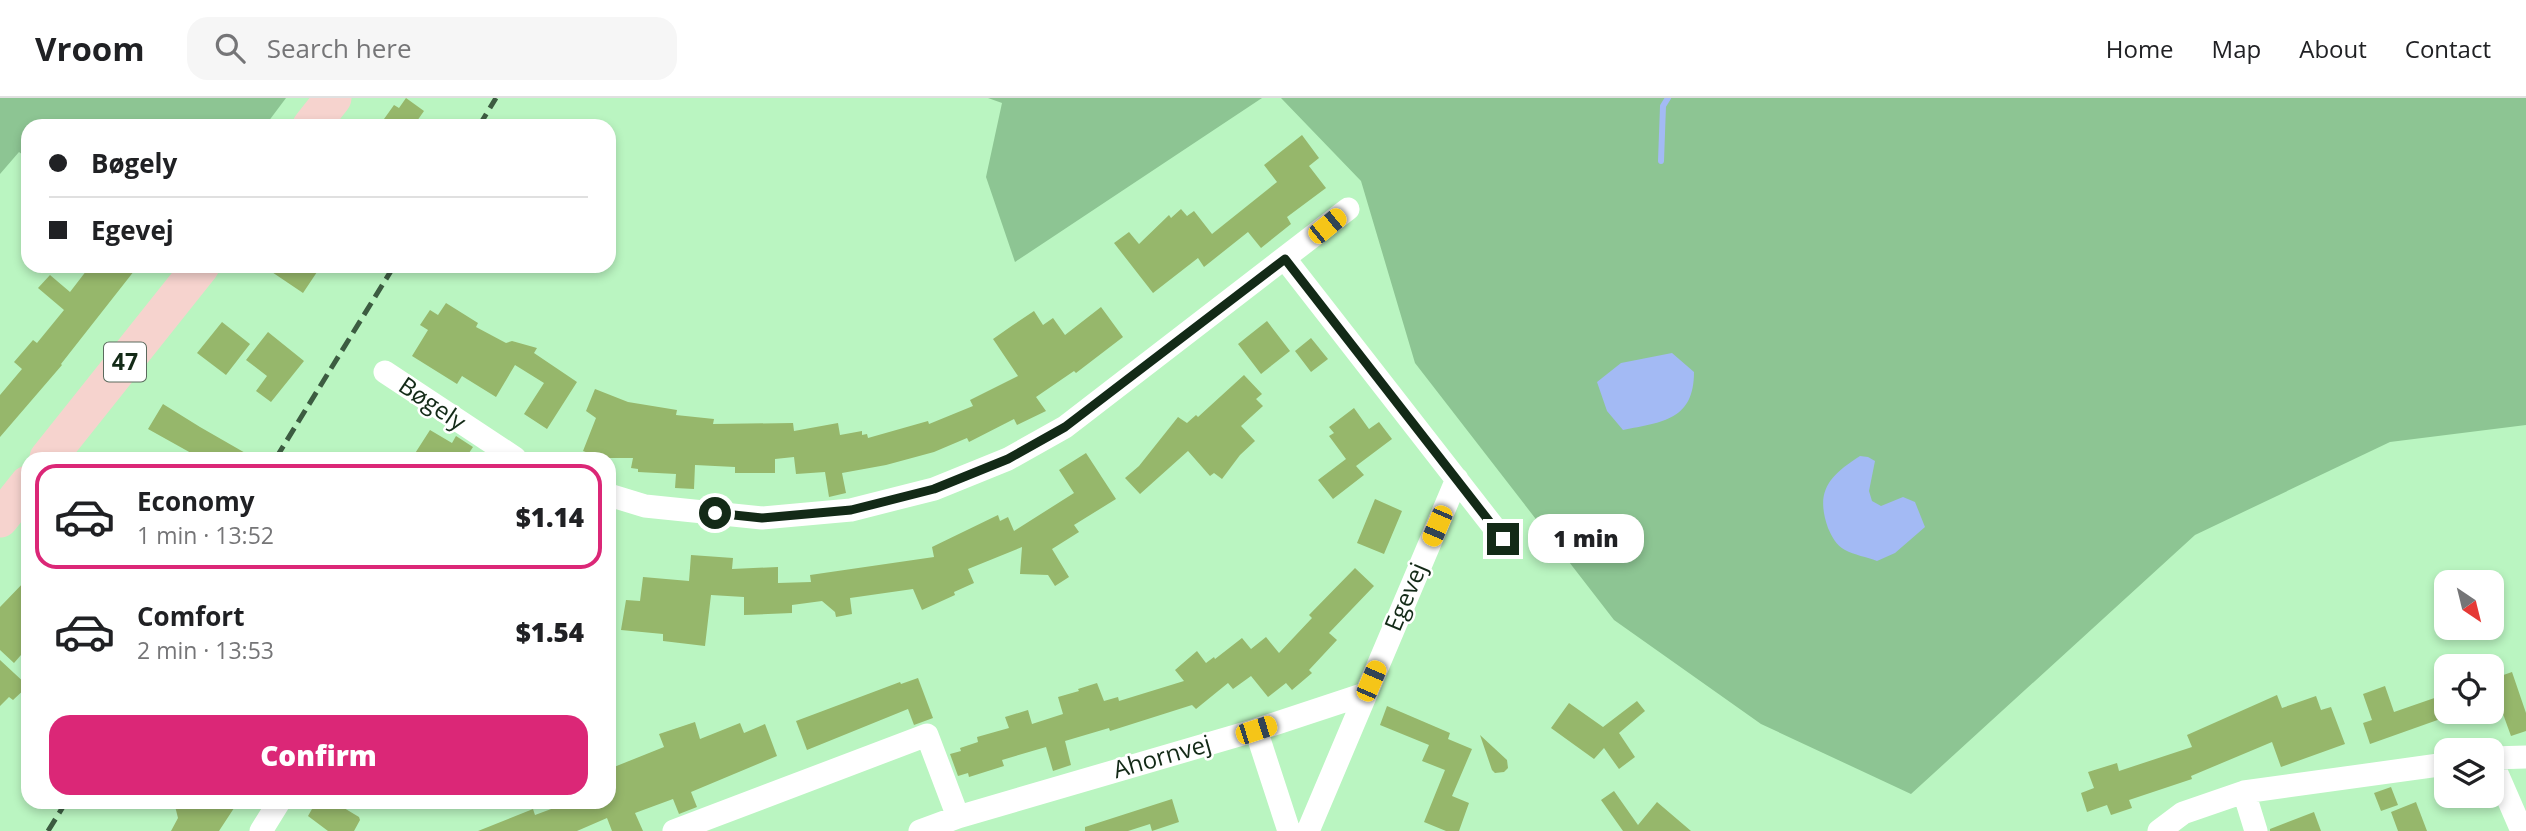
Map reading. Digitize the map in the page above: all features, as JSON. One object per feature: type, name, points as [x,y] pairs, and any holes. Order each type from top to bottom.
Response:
[{"type":"main road","points":[[316,119],[333,98]]},
{"type":"main road","name":"47","points":[[53,452],[195,273]]},
{"type":"main road","points":[[0,519],[21,493]]},
{"type":"street","points":[[616,497],[645,506],[762,518],[851,510],[934,489],[1008,459],[1065,427],[1348,209]]},
{"type":"street","points":[[1285,259],[1503,539]]},
{"type":"street","name":"Bøgely","points":[[385,372],[499,452]]},
{"type":"street","name":"Egevej","points":[[1308,831],[1457,479]]},
{"type":"street","name":"Ahornvej","points":[[920,831],[958,817],[1256,730],[1365,694]]},
{"type":"street","points":[[1256,730],[1289,831]]},
{"type":"street","points":[[674,831],[927,735],[958,817]]},
{"type":"street","points":[[2504,759],[2526,757]]},
{"type":"street","points":[[2159,831],[2183,813],[2244,792],[2434,766]]},
{"type":"street","points":[[2504,788],[2522,831]]},
{"type":"street","points":[[2244,792],[2256,831]]},
{"type":"street","points":[[261,831],[275,809]]},
{"type":"green space","points":[[0,98],[286,98],[270,119],[21,119],[21,154],[19,152],[0,174]]},
{"type":"green space","points":[[988,98],[1262,98],[1015,262],[986,177],[1002,103]]},
{"type":"green space","points":[[1281,98],[2526,98],[2526,425],[2390,442],[2195,535],[1911,794],[1761,724],[1614,620],[1415,363],[1361,181]]},
{"type":"water","points":[[1672,353],[1694,372],[1689,400],[1674,416],[1663,421],[1623,430],[1607,411],[1597,382],[1621,363]]},
{"type":"water","points":[[1860,456],[1875,461],[1869,491],[1872,501],[1881,506],[1903,497],[1915,502],[1925,527],[1895,553],[1877,561],[1839,546],[1824,515],[1824,494],[1828,486],[1840,470]]},
{"type":"building","points":[[406,98],[424,111],[418,119],[384,119],[394,105],[399,108]]},
{"type":"building","points":[[1302,135],[1319,158],[1309,166],[1326,188],[1287,217],[1291,224],[1261,248],[1248,232],[1204,267],[1198,258],[1153,293],[1114,243],[1129,232],[1139,244],[1169,215],[1171,218],[1181,209],[1187,216],[1194,211],[1212,234],[1277,182],[1264,165]]},
{"type":"building","points":[[85,273],[132,273],[62,365],[0,437],[0,395],[22,369],[14,362],[33,340],[37,343],[64,310],[38,288],[50,275],[70,292]]},
{"type":"building","points":[[273,273],[316,273],[303,293]]},
{"type":"building","points":[[446,303],[478,323],[476,327],[506,343],[512,341],[537,348],[534,353],[577,382],[547,429],[524,414],[544,383],[515,365],[496,397],[462,376],[457,384],[412,356],[428,330],[420,325],[430,310],[438,315]]},
{"type":"building","points":[[1101,307],[1123,337],[1076,373],[1074,371],[1036,397],[1046,411],[1017,425],[1014,419],[969,442],[967,438],[934,452],[842,473],[846,493],[829,497],[825,472],[796,474],[794,457],[775,459],[775,473],[735,473],[735,467],[695,465],[694,489],[675,488],[676,474],[638,472],[638,469],[631,468],[633,458],[616,458],[616,452],[583,451],[596,418],[586,411],[595,389],[628,402],[677,410],[676,415],[714,419],[713,424],[793,423],[794,431],[838,423],[840,435],[862,431],[862,435],[867,434],[868,438],[928,421],[929,424],[973,406],[970,400],[1018,376],[993,339],[1034,311],[1043,325],[1053,318],[1065,335]]},
{"type":"building","points":[[1267,321],[1290,351],[1261,374],[1238,344]]},
{"type":"building","points":[[222,322],[250,344],[226,375],[197,353]]},
{"type":"building","points":[[268,332],[304,361],[271,402],[256,391],[267,376],[246,360]]},
{"type":"building","points":[[1311,338],[1328,359],[1311,372],[1295,351]]},
{"type":"building","points":[[1244,375],[1262,394],[1256,399],[1263,406],[1241,426],[1255,441],[1240,455],[1222,479],[1214,473],[1210,476],[1188,451],[1140,494],[1125,478],[1139,466],[1178,417],[1187,423],[1196,415],[1198,417]]},
{"type":"building","points":[[163,404],[244,452],[189,452],[148,429]]},
{"type":"building","points":[[1354,408],[1369,429],[1379,422],[1392,439],[1356,466],[1364,475],[1333,499],[1318,480],[1346,459],[1329,436],[1334,433],[1329,427]]},
{"type":"building","points":[[430,430],[452,443],[456,436],[473,447],[470,452],[416,452]]},
{"type":"building","points":[[1086,453],[1116,499],[1074,525],[1079,532],[1052,549],[1069,577],[1055,586],[1048,575],[1020,574],[1022,547],[968,569],[974,583],[922,610],[913,589],[850,598],[852,614],[836,617],[835,612],[822,601],[792,605],[792,613],[744,615],[744,597],[711,595],[705,646],[663,641],[663,634],[621,630],[626,600],[640,601],[643,577],[689,581],[691,555],[733,558],[732,569],[778,567],[778,583],[811,582],[810,575],[934,557],[932,547],[998,515],[1000,521],[1008,517],[1014,531],[1074,493],[1059,470]]},
{"type":"building","points":[[1375,499],[1402,511],[1384,554],[1357,543]]},
{"type":"building","points":[[1355,568],[1374,586],[1329,633],[1337,640],[1309,670],[1312,673],[1292,690],[1286,683],[1268,697],[1251,676],[1233,689],[1228,683],[1196,709],[1192,705],[1110,731],[1109,728],[1065,741],[1071,765],[1053,771],[1046,747],[1002,760],[1004,766],[969,777],[968,773],[958,776],[950,754],[978,742],[977,737],[1009,728],[1005,717],[1028,710],[1032,724],[1063,714],[1058,697],[1079,691],[1078,689],[1097,683],[1104,701],[1118,697],[1119,701],[1184,681],[1175,670],[1197,651],[1206,663],[1242,638],[1251,649],[1266,637],[1279,653],[1312,618],[1309,615]]},
{"type":"building","points":[[21,585],[21,655],[14,663],[0,650],[0,607]]},
{"type":"building","points":[[0,660],[21,680],[21,693],[13,700],[9,697],[0,706]]},
{"type":"building","points":[[2512,672],[2526,713],[2526,731],[2511,736],[2504,717],[2504,675]]},
{"type":"building","points":[[918,678],[933,718],[914,725],[908,709],[807,750],[796,721],[900,682],[901,684]]},
{"type":"building","points":[[2385,686],[2394,712],[2434,698],[2434,721],[2370,744],[2363,723],[2372,720],[2363,694]]},
{"type":"building","points":[[2277,695],[2282,708],[2316,696],[2321,710],[2331,707],[2345,744],[2281,767],[2272,742],[2191,776],[2192,779],[2129,800],[2132,808],[2111,815],[2107,805],[2087,812],[2081,793],[2094,788],[2088,772],[2117,763],[2119,771],[2192,747],[2187,735]]},
{"type":"building","points":[[1637,701],[1645,711],[1619,733],[1635,757],[1619,769],[1604,748],[1594,759],[1551,728],[1569,703],[1603,727]]},
{"type":"building","points":[[1387,706],[1450,733],[1448,739],[1472,749],[1452,796],[1469,803],[1459,831],[1446,831],[1424,822],[1445,770],[1422,761],[1429,745],[1380,725]]},
{"type":"building","points":[[695,722],[700,739],[740,723],[744,733],[765,724],[777,756],[691,792],[697,807],[679,814],[673,799],[635,813],[643,831],[612,831],[607,818],[577,831],[478,831],[533,809],[535,815],[551,809],[616,809],[616,766],[664,747],[659,734]]},
{"type":"building","points":[[1480,735],[1507,760],[1508,768],[1504,772],[1495,773],[1492,770]]},
{"type":"building","points":[[2391,787],[2398,805],[2381,811],[2374,793]]},
{"type":"building","points":[[1614,791],[1638,825],[1657,802],[1691,831],[1623,831],[1601,800]]},
{"type":"building","points":[[1172,799],[1179,822],[1152,831],[1150,824],[1128,831],[1085,831],[1085,827]]},
{"type":"building","points":[[2416,802],[2427,831],[2398,831],[2391,812]]},
{"type":"building","points":[[176,809],[233,809],[219,831],[171,831],[178,818]]},
{"type":"building","points":[[312,809],[346,809],[360,820],[354,831],[328,831],[308,816]]},
{"type":"building","points":[[2314,812],[2321,831],[2270,831],[2270,829]]},
{"type":"waterway","points":[[1661,161],[1663,106],[1668,98]]},
{"type":"railway","points":[[483,119],[496,98]]},
{"type":"railway","points":[[280,452],[390,273]]},
{"type":"railway","points":[[48,831],[62,809]]},
{"type":"route","points":[[715,513],[762,518],[851,510],[934,489],[1008,459],[1065,427],[1285,259],[1503,539]]}]
